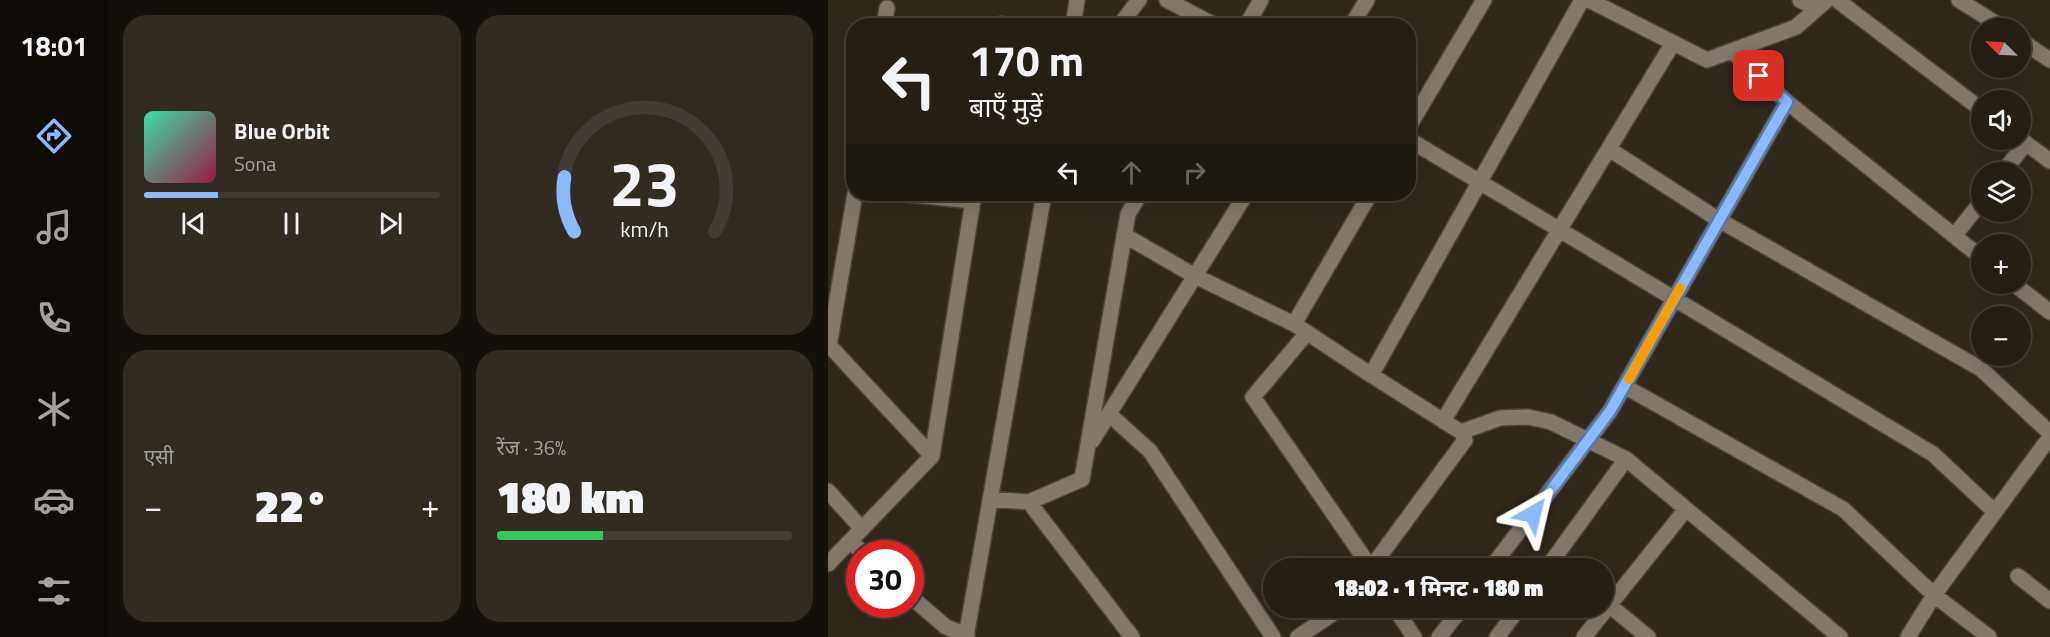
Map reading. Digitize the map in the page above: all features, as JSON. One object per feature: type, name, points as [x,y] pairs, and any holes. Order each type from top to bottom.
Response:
[{"type":"street","points":[[1074,18],[1077,0]]},
{"type":"street","points":[[1125,18],[1139,0]]},
{"type":"street","points":[[1167,0],[1201,18]]},
{"type":"street","points":[[1251,18],[1261,0]]},
{"type":"street","points":[[1356,18],[1367,0]]},
{"type":"street","points":[[1416,115],[1484,0]]},
{"type":"street","points":[[1371,375],[1582,0]]},
{"type":"street","points":[[1589,0],[1707,60],[1796,27],[1822,4]]},
{"type":"street","points":[[1800,0],[1822,4]]},
{"type":"street","points":[[1837,0],[1971,102]]},
{"type":"street","points":[[1959,0],[1987,18]]},
{"type":"street","points":[[885,18],[887,8]]},
{"type":"street","points":[[1443,421],[1673,43]]},
{"type":"street","points":[[2031,47],[2050,60]]},
{"type":"street","points":[[1732,51],[1787,102],[1971,249]]},
{"type":"street","points":[[1499,558],[1610,411],[1787,102]]},
{"type":"street","points":[[1416,144],[1933,454],[1995,512]]},
{"type":"street","points":[[2031,147],[2050,161]]},
{"type":"street","points":[[1609,149],[1719,220],[1981,369],[2050,435],[1934,596],[1908,637]]},
{"type":"street","points":[[854,201],[829,345],[932,456]]},
{"type":"street","points":[[851,540],[932,456],[973,201]]},
{"type":"street","points":[[924,607],[959,633],[990,499],[1043,201]]},
{"type":"street","points":[[990,499],[1029,502],[1082,479],[1128,214],[1136,201]]},
{"type":"street","points":[[1088,448],[1242,201]]},
{"type":"street","points":[[1294,324],[1366,201]]},
{"type":"street","points":[[1954,236],[1971,215]]},
{"type":"street","points":[[1124,235],[1195,276],[1294,324],[1461,432],[1464,440],[1378,558]]},
{"type":"street","points":[[2027,294],[2050,312]]},
{"type":"street","points":[[1307,333],[1253,397],[1364,558]]},
{"type":"street","points":[[1624,386],[1843,509],[1934,596],[1989,637]]},
{"type":"street","points":[[1108,414],[1150,451],[1273,637]]},
{"type":"street","points":[[1461,432],[1500,418],[1528,417],[1551,422],[1626,459],[1840,637]]},
{"type":"street","points":[[1554,558],[1626,459]]},
{"type":"street","points":[[828,491],[862,529]]},
{"type":"street","points":[[1029,502],[1132,637]]},
{"type":"street","points":[[1614,600],[1686,509]]},
{"type":"street","points":[[828,564],[846,545]]},
{"type":"street","points":[[2018,576],[2050,601]]},
{"type":"street","points":[[1614,608],[1648,637]]},
{"type":"street","points":[[1298,637],[1326,618]]},
{"type":"street","points":[[1402,618],[1414,637]]},
{"type":"street","points":[[1439,637],[1454,618]]},
{"type":"street","points":[[1497,637],[1511,618]]},
{"type":"street","points":[[1584,637],[1599,618]]},
{"type":"slow traffic","points":[[1629,379],[1680,288]]},
{"type":"route","points":[[1533,514],[1610,411],[1787,102],[1759,76]]}]
